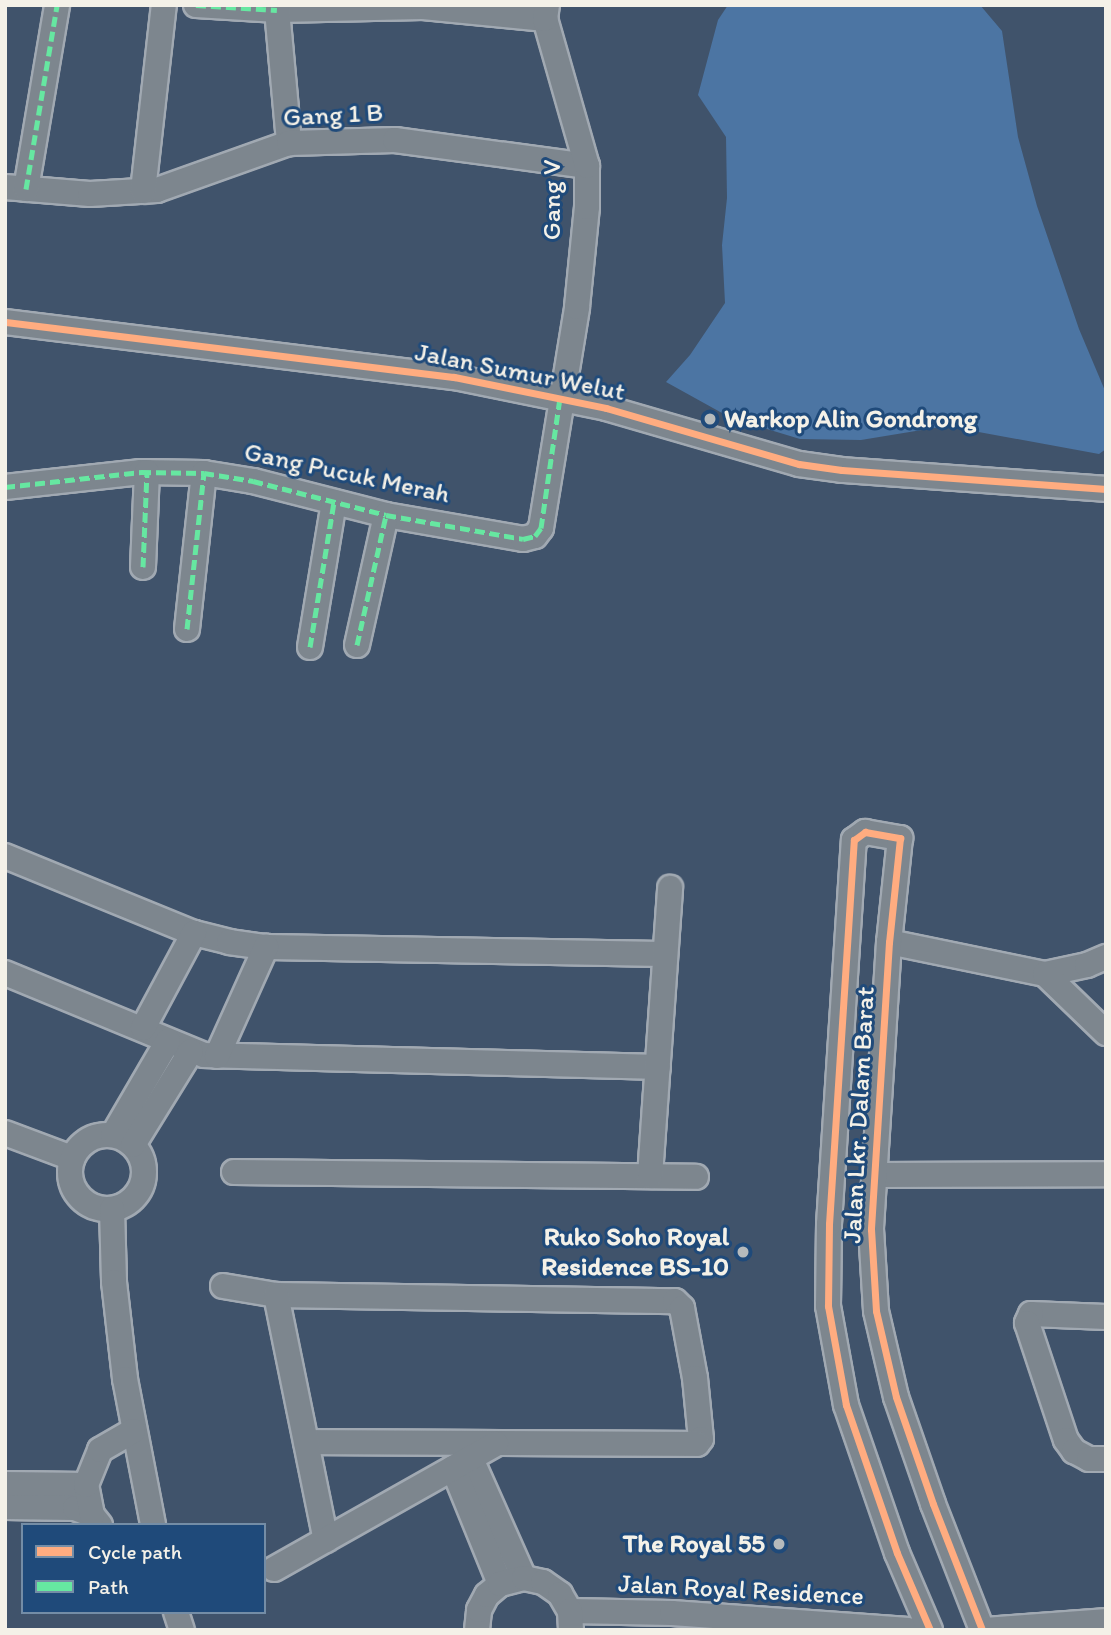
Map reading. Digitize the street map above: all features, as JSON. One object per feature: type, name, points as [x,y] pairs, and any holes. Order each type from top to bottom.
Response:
[{"type":"street","points":[[16,188],[57,5]]},
{"type":"street","points":[[143,191],[164,5]]},
{"type":"street","points":[[196,5],[277,10],[423,7],[546,12]]},
{"type":"street","points":[[277,10],[289,143]]},
{"type":"street","name":"Gang V","points":[[546,12],[587,166],[587,207],[577,307],[559,398]]},
{"type":"street","name":"Gang 1 B","points":[[16,188],[90,194],[143,191],[182,184],[226,163],[289,143],[395,140],[587,166]]},
{"type":"street","name":"Jalan Sumur Welut","points":[[5,322],[357,363],[454,377],[606,408],[799,464],[842,470],[1106,489]]},
{"type":"street","name":"Gang Pucuk Merah","points":[[5,487],[147,472],[204,473],[253,481],[386,515],[523,539],[535,536],[541,528],[559,398]]},
{"type":"street","points":[[143,567],[147,472]]},
{"type":"street","points":[[187,629],[204,473]]},
{"type":"street","points":[[310,647],[334,502]]},
{"type":"street","points":[[356,645],[386,515]]},
{"type":"street","name":"Jalan Lkr. Dalam Barat","points":[[930,1630],[897,1553],[846,1405],[828,1306],[829,1224],[854,840],[865,832],[899,837],[889,942],[871,1229],[876,1311],[896,1397],[933,1504],[983,1630]]},
{"type":"street","points":[[5,856],[194,933],[229,942],[266,947],[666,954]]},
{"type":"street","points":[[650,1176],[670,888]]},
{"type":"street","points":[[143,1028],[194,933]]},
{"type":"street","points":[[889,942],[1045,974],[1087,965],[1106,957]]},
{"type":"street","points":[[217,1056],[266,947]]},
{"type":"street","points":[[5,974],[143,1028],[191,1051],[217,1056],[658,1067]]},
{"type":"street","points":[[1045,974],[1106,1032]]},
{"type":"street","points":[[123,1140],[168,1041]]},
{"type":"street","points":[[123,1140],[191,1051]]},
{"type":"street","points":[[5,1133],[72,1158]]},
{"type":"street","points":[[89,1139],[123,1140],[143,1163],[143,1183],[136,1196],[125,1205],[112,1209],[90,1205],[73,1189],[69,1174],[72,1158],[89,1139]]},
{"type":"street","points":[[234,1172],[696,1177]]},
{"type":"street","points":[[876,1175],[1106,1174]]},
{"type":"street","points":[[112,1209],[114,1282],[133,1431],[153,1523]]},
{"type":"street","points":[[223,1286],[276,1295],[680,1304],[695,1378],[701,1439],[697,1444],[306,1442]]},
{"type":"street","points":[[276,1295],[326,1539]]},
{"type":"street","points":[[1106,1317],[1031,1314],[1027,1323],[1066,1440],[1074,1451],[1089,1459],[1106,1459]]},
{"type":"street","points":[[96,1520],[86,1485],[100,1450],[133,1431]]},
{"type":"street","points":[[274,1569],[497,1444]]},
{"type":"street","points":[[462,1463],[512,1581]]},
{"type":"street","points":[[5,1484],[86,1485]]},
{"type":"street","points":[[5,1507],[75,1508],[96,1520]]},
{"type":"street","points":[[477,1630],[479,1610],[487,1595],[512,1581],[543,1582],[560,1594],[570,1621]]},
{"type":"street","name":"Jalan Royal Residence","points":[[570,1621],[672,1613],[908,1630]]},
{"type":"street","points":[[983,1630],[1106,1621]]},
{"type":"water","points":[[728,5],[980,5],[1002,31],[1018,137],[1037,206],[1079,329],[1106,393],[1106,449],[1099,454],[946,426],[861,440],[800,439],[731,418],[666,382],[690,355],[725,303],[722,245],[727,198],[726,137],[698,95],[718,20]]},
{"type":"marked path","points":[[26,189],[57,5]]},
{"type":"marked path","points":[[196,5],[277,10]]},
{"type":"marked path","points":[[5,487],[141,472],[204,473],[253,481],[386,515],[523,539],[535,536],[541,528],[560,398]]},
{"type":"marked path","points":[[143,567],[147,472]]},
{"type":"marked path","points":[[187,629],[204,473]]},
{"type":"marked path","points":[[310,647],[334,502]]},
{"type":"marked path","points":[[357,645],[386,515]]},
{"type":"cycle path","points":[[5,322],[454,377],[606,408],[799,464],[842,470],[1106,489]]},
{"type":"cycle path","points":[[930,1630],[897,1553],[846,1405],[828,1306],[829,1224],[854,840],[865,832],[900,838],[889,942],[871,1229],[876,1311],[896,1397],[933,1504],[982,1630]]},
{"type":"place","name":"Warkop Alin Gondrong","points":[[710,419]]},
{"type":"place","name":"Ruko Soho Royal Residence BS-10","points":[[743,1252]]},
{"type":"place","name":"The Royal 55","points":[[779,1544]]}]
